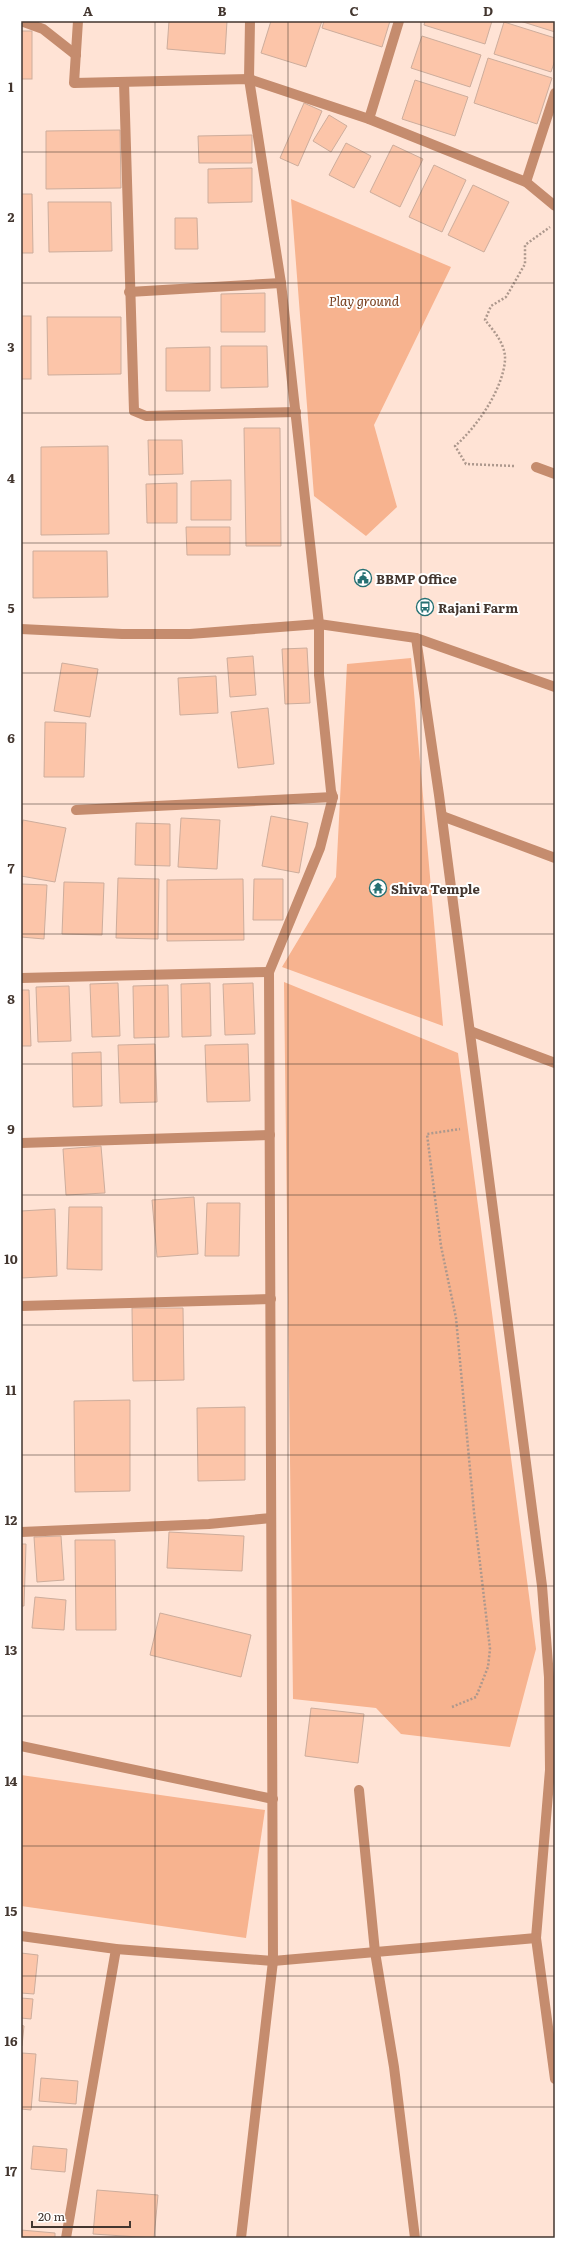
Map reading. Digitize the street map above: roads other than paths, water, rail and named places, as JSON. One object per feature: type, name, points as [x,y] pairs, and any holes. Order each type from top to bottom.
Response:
[{"type":"street","points":[[21,21],[43,29],[76,55]]},
{"type":"street","points":[[78,21],[74,83],[249,79],[370,118],[526,182],[555,206]]},
{"type":"street","points":[[241,2238],[273,1961],[269,972],[320,848],[333,797],[331,791],[319,675],[318,624],[281,283],[249,79],[250,21]]},
{"type":"street","points":[[370,118],[400,21]]},
{"type":"street","points":[[124,82],[129,292],[134,411],[146,416],[296,412]]},
{"type":"street","points":[[526,182],[555,93]]},
{"type":"street","points":[[129,292],[281,283]]},
{"type":"street","points":[[536,467],[555,474]]},
{"type":"street","points":[[21,629],[122,634],[190,634],[318,624],[416,638],[555,687]]},
{"type":"street","points":[[416,638],[442,816],[542,1586],[549,1677],[550,1770],[536,1938],[555,2079]]},
{"type":"street","points":[[76,810],[333,797]]},
{"type":"street","points":[[442,816],[555,858]]},
{"type":"street","points":[[21,978],[269,972]]},
{"type":"street","points":[[470,1031],[555,1063]]},
{"type":"street","points":[[21,1143],[270,1135]]},
{"type":"street","points":[[21,1306],[271,1299]]},
{"type":"street","points":[[21,1532],[209,1524],[271,1518]]},
{"type":"street","points":[[21,1746],[273,1799]]},
{"type":"street","points":[[359,1790],[375,1952],[394,2067],[415,2238]]},
{"type":"street","points":[[21,1936],[116,1949],[273,1961],[536,1938]]},
{"type":"street","points":[[66,2238],[116,1949]]},
{"type":"place","name":"BBMP Office","points":[[363,578]]},
{"type":"place","name":"Rajani Farm","points":[[425,607]]},
{"type":"place","name":"Shiva Temple","points":[[378,888]]},
{"type":"park label","name":"Play ground","points":[[364,300]]}]
